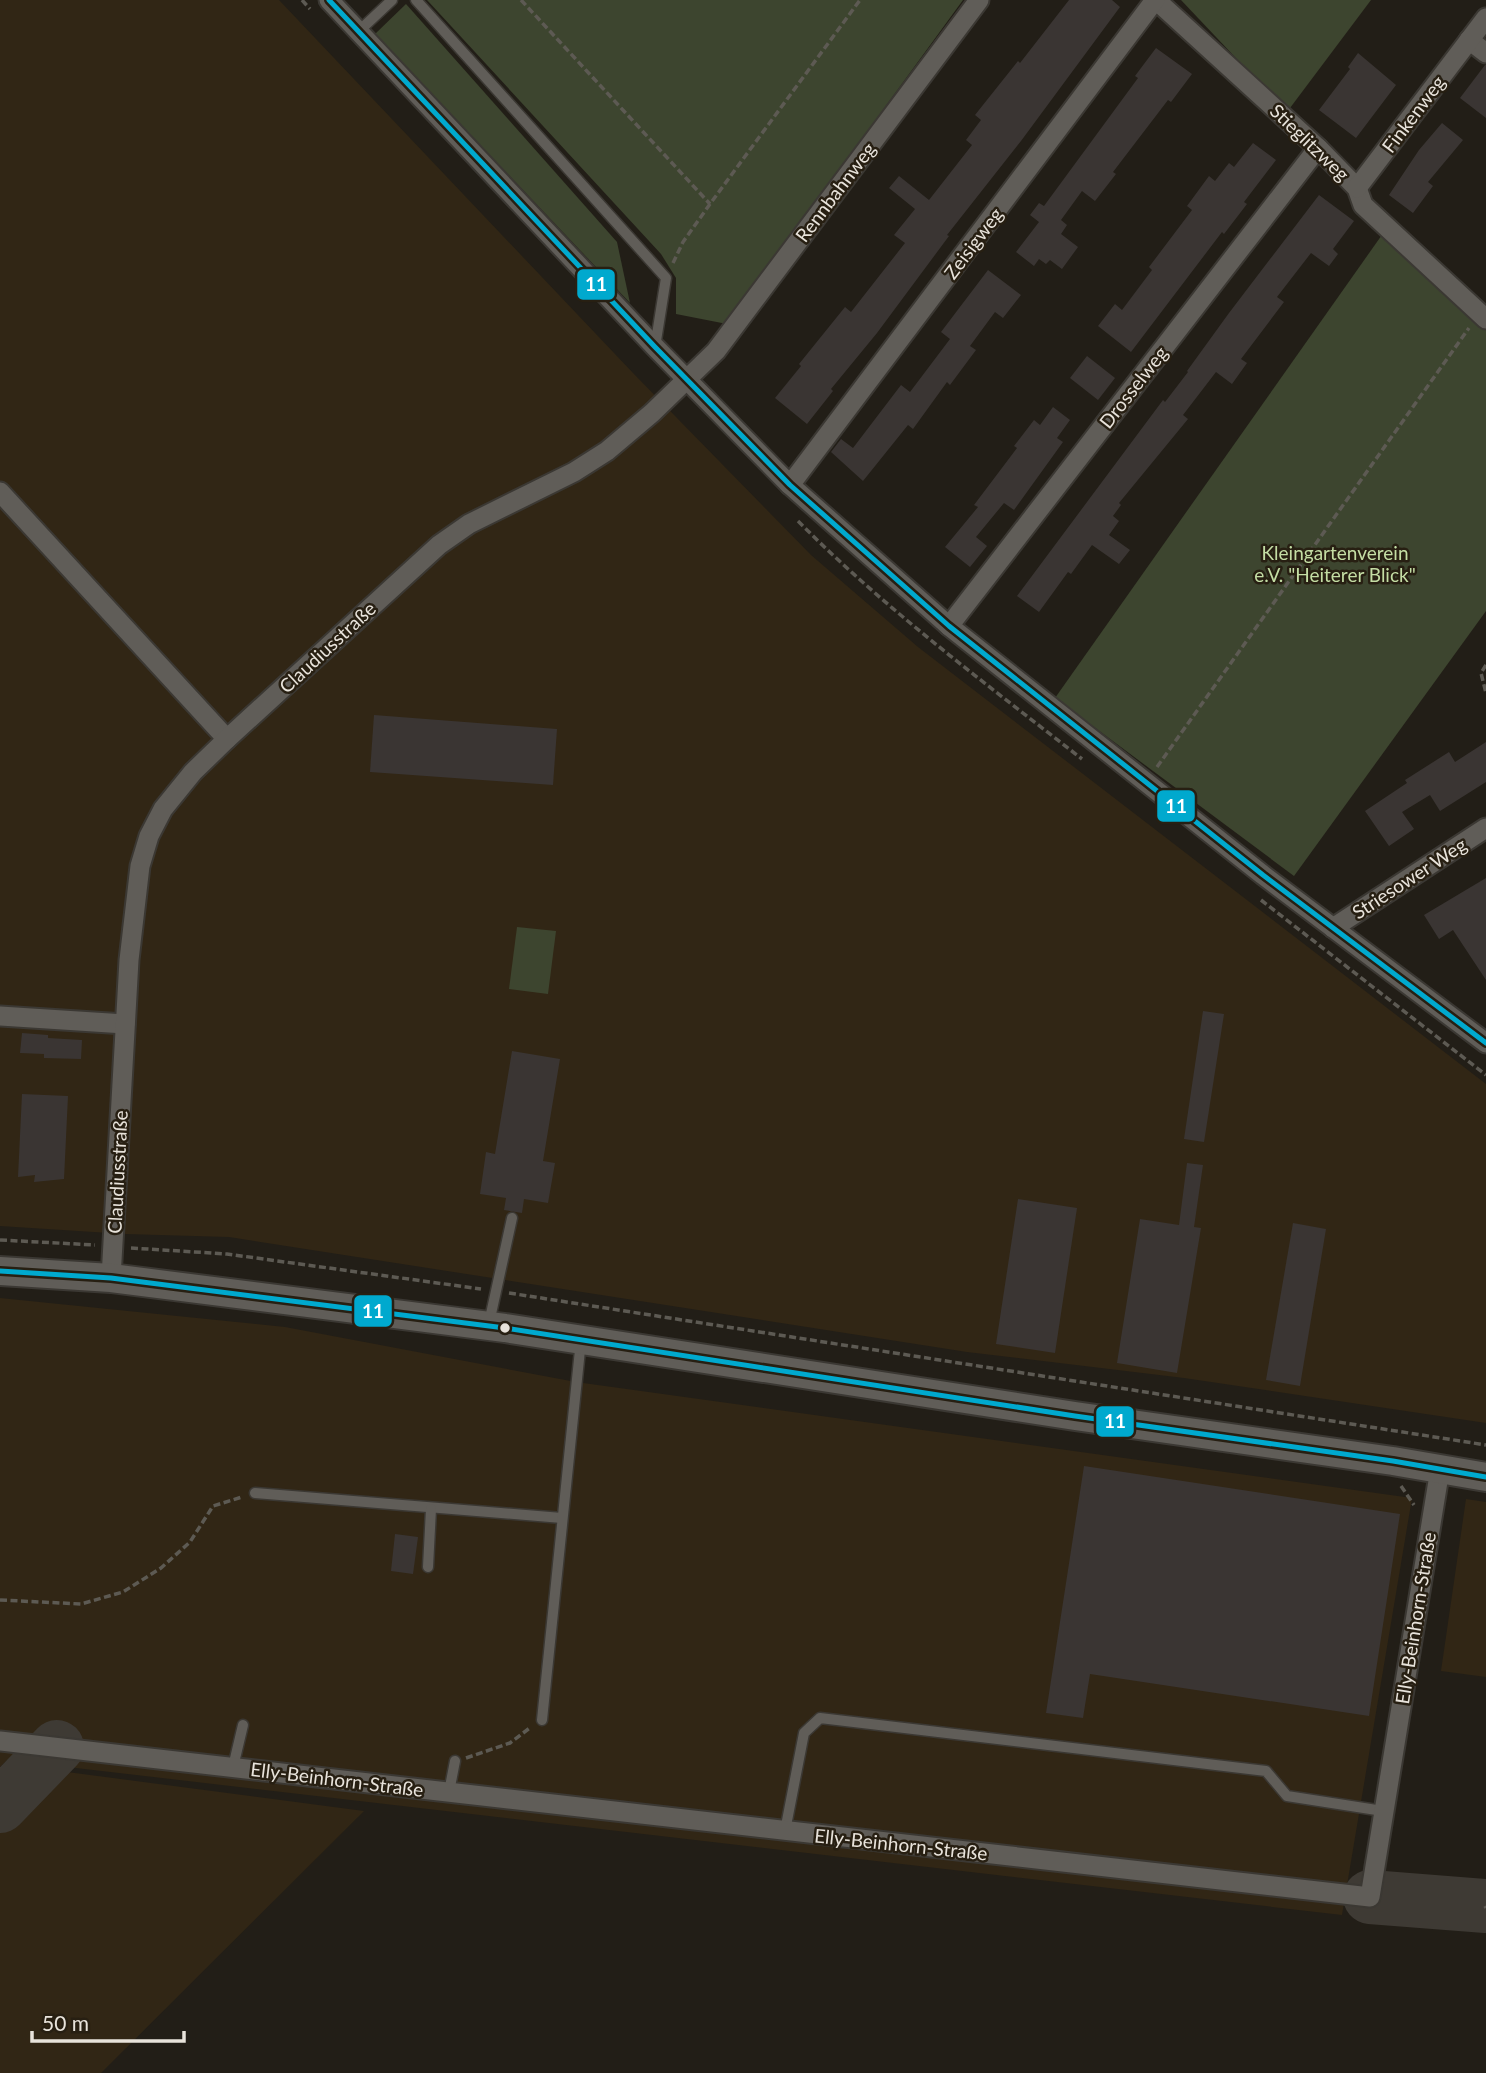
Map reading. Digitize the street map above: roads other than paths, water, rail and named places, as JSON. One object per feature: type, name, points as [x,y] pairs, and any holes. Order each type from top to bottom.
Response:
[{"type":"main road","points":[[0,1271],[111,1278],[488,1326],[1486,1477]]},
{"type":"street","points":[[329,0],[655,347],[790,485],[949,626],[1146,783],[1486,1043]]},
{"type":"street","name":"Rennbahnweg","points":[[687,379],[716,351],[979,0]]},
{"type":"street","name":"Stieglitzweg","points":[[1156,0],[1318,148],[1357,188],[1363,205],[1483,316]]},
{"type":"street","name":"Zeisigweg","points":[[790,485],[1156,0]]},
{"type":"street","name":"Finkenweg","points":[[1357,188],[1486,18]]},
{"type":"street","points":[[1469,40],[1486,52]]},
{"type":"street","name":"Drosselweg","points":[[949,626],[1318,148]]},
{"type":"street","name":"Claudiusstraße","points":[[111,1278],[129,960],[140,866],[149,836],[163,809],[193,772],[227,739],[439,545],[469,524],[574,472],[607,451],[687,379]]},
{"type":"street","points":[[0,492],[227,739]]},
{"type":"street","name":"Striesower Weg","points":[[1333,928],[1486,828]]},
{"type":"street","points":[[0,1016],[125,1024]]},
{"type":"street","name":"Elly-Beinhorn-Straße","points":[[0,1741],[1370,1897],[1440,1469]]},
{"type":"lane","points":[[359,31],[392,0]]},
{"type":"lane","points":[[416,0],[666,278],[655,347]]},
{"type":"lane","points":[[488,1326],[512,1218]]},
{"type":"lane","points":[[542,1720],[581,1340]]},
{"type":"lane","points":[[255,1493],[562,1518]]},
{"type":"lane","points":[[428,1567],[431,1509]]},
{"type":"lane","points":[[785,1831],[804,1733],[820,1718],[1266,1772],[1287,1796],[1383,1811]]},
{"type":"lane","points":[[233,1767],[243,1725]]},
{"type":"lane","points":[[449,1792],[455,1761]]},
{"type":"park label","name":"Kleingartenverein e.V. \"Heiterer Blick\"","points":[[1335,563]]}]
